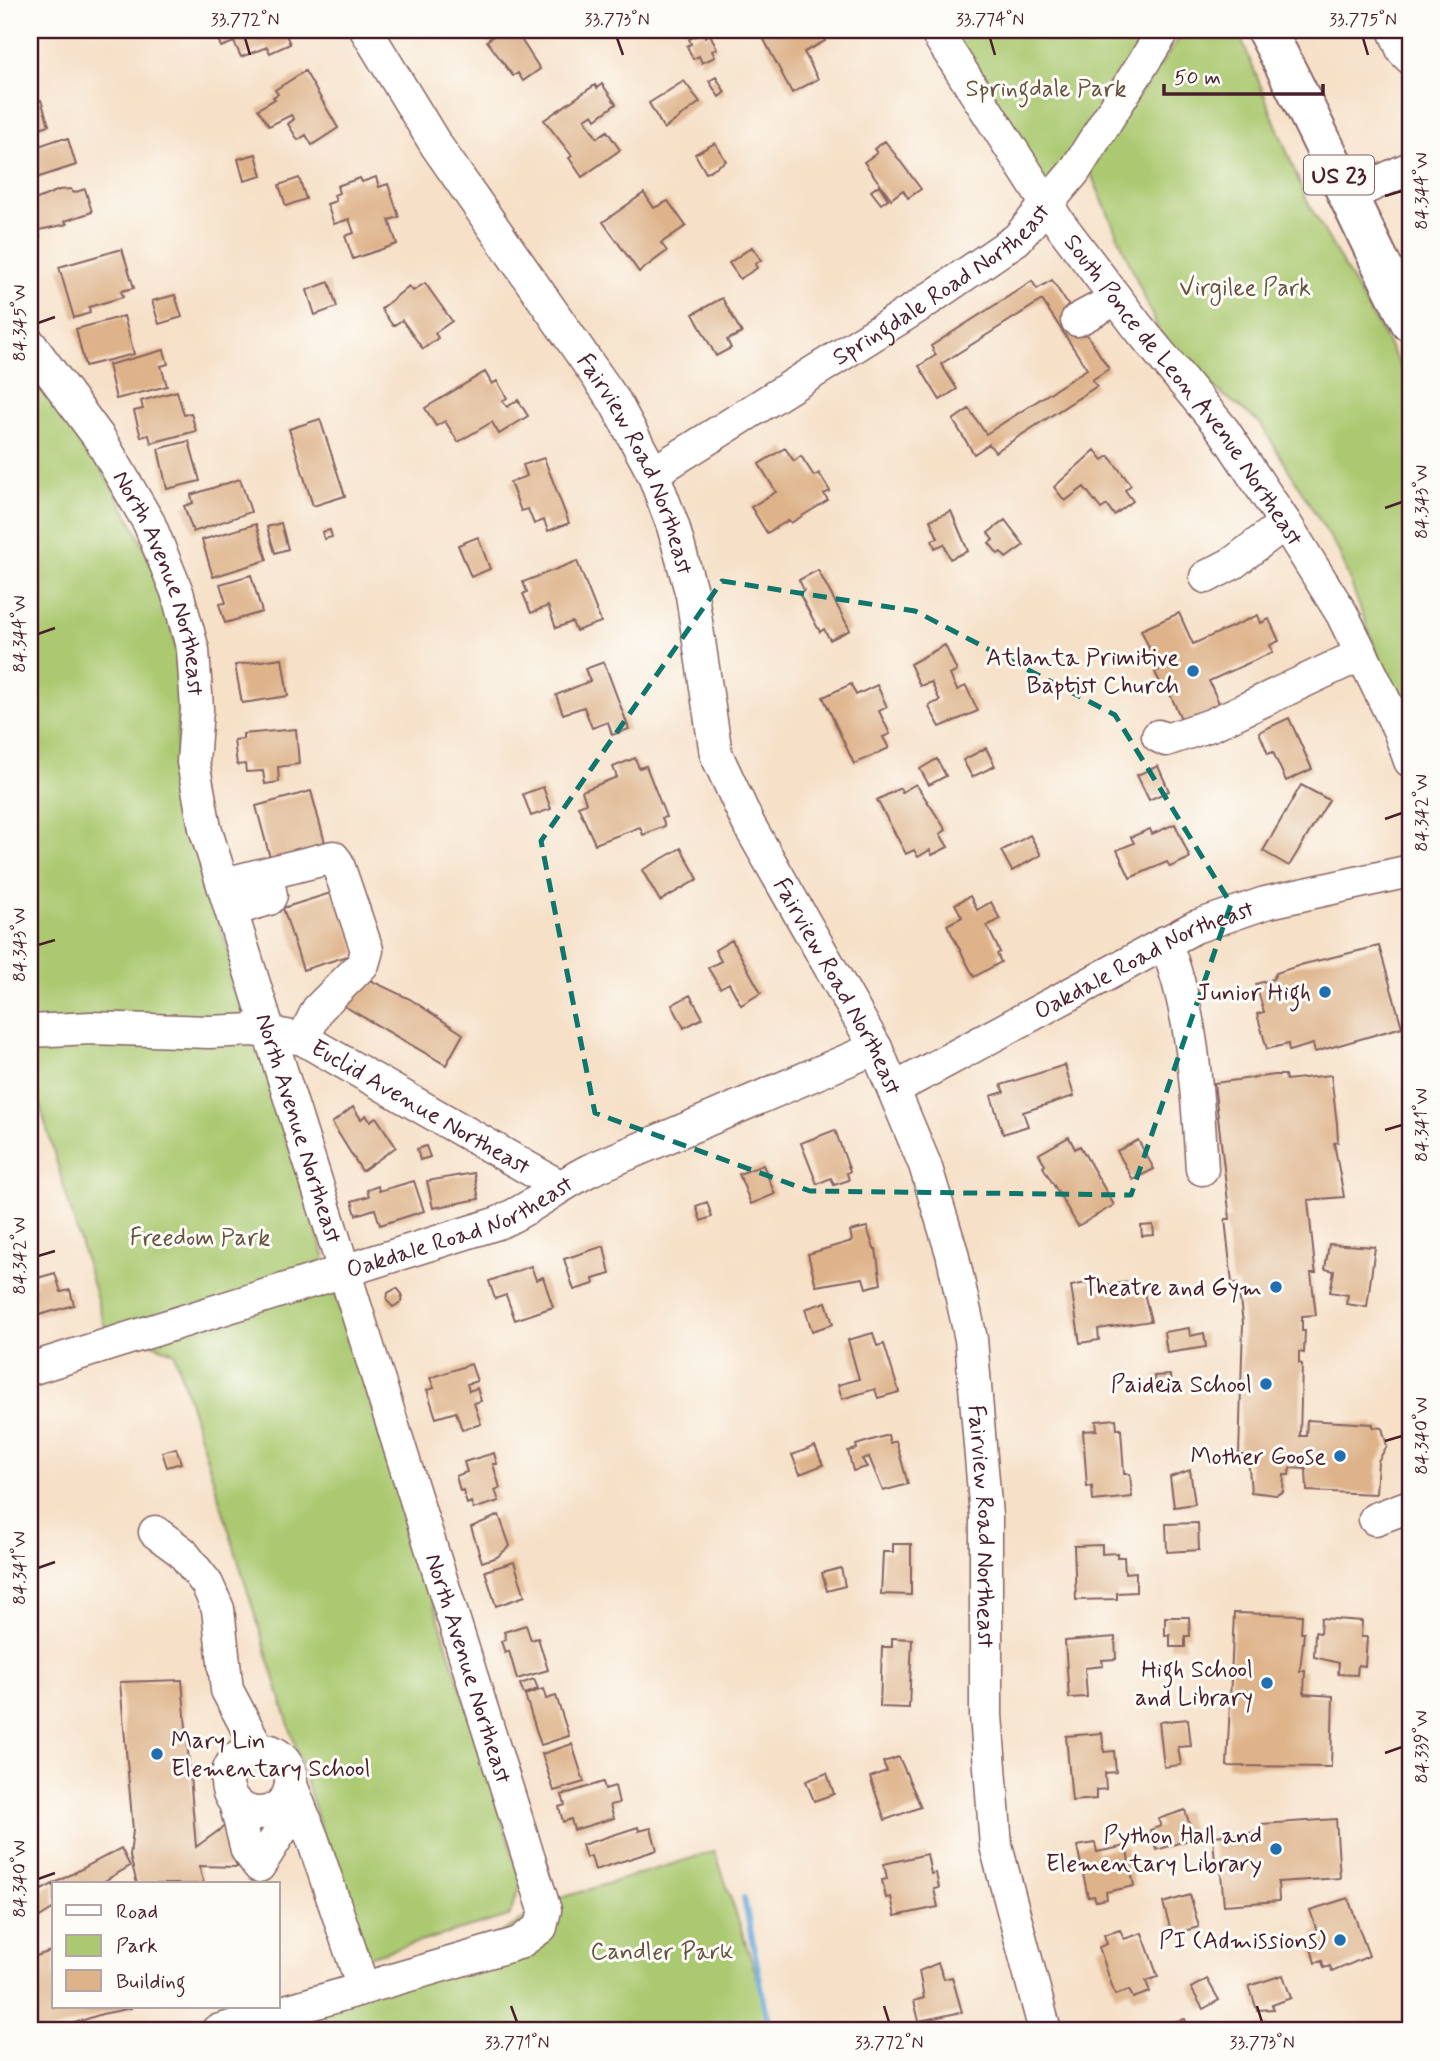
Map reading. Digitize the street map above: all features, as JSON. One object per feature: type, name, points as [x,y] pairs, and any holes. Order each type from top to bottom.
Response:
[{"type":"highway","name":"US 23","points":[[1266,30],[1314,121],[1410,322]]},
{"type":"street","name":"Fairview Road Northeast","points":[[366,30],[436,145],[615,402],[653,473],[673,526],[692,596],[716,754],[749,825],[876,1048],[939,1209],[963,1295],[971,1339],[986,1516],[986,1715],[992,1811],[1007,1895],[1045,2031]]},
{"type":"street","name":"South Ponce de Leon Avenue Northeast","points":[[935,30],[1048,206],[1116,299],[1224,431],[1285,523],[1342,614],[1410,761]]},
{"type":"street","name":"Springdale Road Northeast","points":[[653,473],[974,270],[1017,239],[1048,206],[1108,122],[1164,30]]},
{"type":"street","points":[[1394,30],[1403,51],[1410,58]]},
{"type":"street","points":[[1348,196],[1410,168]]},
{"type":"street","points":[[1077,320],[1116,299]]},
{"type":"street","name":"North Avenue Northeast","points":[[30,344],[107,451],[149,523],[177,592],[193,650],[198,709],[193,761],[195,786],[205,828],[545,1910],[544,1921],[537,1932],[519,1943],[363,1987]]},
{"type":"street","points":[[1206,577],[1233,563],[1285,523]]},
{"type":"street","points":[[1158,736],[1166,740],[1211,725],[1362,654]]},
{"type":"street","points":[[228,897],[266,874],[334,857],[367,950],[363,964],[318,1009],[303,1039]]},
{"type":"street","name":"Oakdale Road Northeast","points":[[894,1089],[1195,927],[1265,903],[1410,872]]},
{"type":"street","points":[[1165,942],[1179,978],[1186,1011],[1197,1093],[1202,1169]]},
{"type":"street","name":"Euclid Avenue Northeast","points":[[30,1031],[91,1028],[271,1032],[303,1039],[559,1186]]},
{"type":"street","name":"Oakdale Road Northeast","points":[[30,1369],[498,1223],[521,1214],[559,1186],[876,1048]]},
{"type":"street","points":[[1375,1519],[1410,1506]]},
{"type":"street","points":[[155,1532],[182,1552],[207,1584],[218,1609],[227,1690],[258,1749]]},
{"type":"street","points":[[216,2031],[363,1987],[306,1822],[291,1785],[285,1761],[275,1753],[258,1749],[239,1755],[231,1765],[228,1789],[235,1802],[247,1850],[259,1866],[284,1826],[306,1822]]},
{"type":"street","points":[[235,1802],[255,1813],[267,1812],[279,1807],[291,1785]]},
{"type":"highlighted area","points":[[722,581],[915,611],[1115,715],[1231,904],[1131,1195],[810,1191],[595,1113],[541,841]]},
{"type":"green space","name":"Springdale Park","points":[[940,30],[1151,30],[1056,175],[1044,185]]},
{"type":"green space","name":"Virgilee Park","points":[[1185,30],[1238,30],[1306,199],[1410,383],[1410,741],[1339,552],[1260,423],[1168,352],[1088,167]]},
{"type":"green space","name":"Freedom Park","points":[[30,369],[76,431],[118,497],[136,531],[166,603],[177,656],[177,772],[189,827],[522,1883],[509,1916],[361,1959],[174,1352],[105,1327],[30,1071]]},
{"type":"green space","name":"Candler Park","points":[[715,1851],[775,2031],[190,2031],[265,2008],[280,2008],[280,2003],[493,1938],[551,1901]]},
{"type":"building","points":[[284,30],[290,44],[270,53],[267,47],[241,57],[234,42],[221,47],[215,31]]},
{"type":"building","points":[[490,30],[515,30],[540,69],[523,81],[518,73],[513,76],[487,41],[494,35]]},
{"type":"building","points":[[759,30],[819,30],[825,41],[804,52],[818,79],[792,93]]},
{"type":"building","points":[[704,32],[705,37],[710,34],[717,49],[712,51],[715,57],[702,63],[699,56],[693,59],[687,46],[691,44],[689,39]]},
{"type":"building","points":[[305,71],[338,128],[312,145],[306,135],[298,140],[288,124],[294,119],[291,115],[269,126],[258,109],[275,99],[273,97],[278,94],[275,90]]},
{"type":"building","points":[[716,77],[725,92],[719,97],[709,81]]},
{"type":"building","points":[[684,81],[700,102],[664,129],[649,103]]},
{"type":"building","points":[[602,84],[616,104],[596,119],[593,114],[585,119],[597,138],[607,131],[620,150],[582,177],[569,158],[572,156],[544,120],[595,85],[597,88]]},
{"type":"building","points":[[41,100],[49,125],[30,131],[30,104]]},
{"type":"building","points":[[59,139],[68,139],[76,165],[30,180],[30,149]]},
{"type":"building","points":[[885,141],[921,189],[908,198],[903,190],[891,199],[864,162],[877,153],[874,149]]},
{"type":"building","points":[[715,143],[726,161],[706,173],[695,154]]},
{"type":"building","points":[[256,154],[262,176],[244,181],[238,159]]},
{"type":"building","points":[[376,177],[379,187],[388,184],[399,217],[389,220],[397,244],[353,259],[345,236],[354,233],[349,219],[334,224],[327,204],[336,201],[334,195],[339,193],[337,186],[360,178],[362,182]]},
{"type":"building","points":[[299,178],[306,199],[286,206],[279,185]]},
{"type":"building","points":[[879,185],[888,199],[881,204],[871,191]]},
{"type":"building","points":[[71,189],[73,193],[85,189],[92,212],[65,221],[67,224],[39,230],[40,237],[30,240],[30,202],[59,190]]},
{"type":"building","points":[[644,193],[654,208],[668,201],[686,226],[661,243],[667,251],[639,272],[603,222]]},
{"type":"building","points":[[752,247],[761,260],[755,264],[757,268],[740,279],[729,263]]},
{"type":"building","points":[[122,249],[134,288],[121,291],[123,297],[89,307],[90,313],[74,318],[59,267]]},
{"type":"building","points":[[1052,280],[1109,369],[1092,380],[1097,386],[995,452],[989,444],[974,454],[953,420],[969,409],[986,434],[1087,369],[1042,300],[941,364],[957,389],[940,400],[919,366],[936,355],[931,346],[1032,281],[1037,289]]},
{"type":"building","points":[[329,282],[337,307],[315,315],[307,290]]},
{"type":"building","points":[[425,283],[452,321],[435,333],[438,338],[423,349],[402,320],[393,326],[381,309],[409,286],[413,291]]},
{"type":"building","points":[[175,295],[182,317],[159,324],[152,301]]},
{"type":"building","points":[[722,298],[742,333],[727,340],[731,348],[716,356],[693,314]]},
{"type":"building","points":[[124,316],[134,354],[85,366],[76,329]]},
{"type":"building","points":[[164,350],[168,364],[161,366],[167,386],[116,399],[108,365]]},
{"type":"building","points":[[485,372],[492,384],[497,381],[507,398],[502,401],[507,407],[518,400],[528,416],[499,434],[492,422],[458,442],[445,421],[436,426],[425,408]]},
{"type":"building","points":[[177,391],[184,415],[191,413],[196,431],[151,443],[149,435],[141,437],[134,411],[143,409],[141,401]]},
{"type":"building","points":[[320,419],[345,496],[313,506],[289,429]]},
{"type":"building","points":[[189,441],[200,481],[167,489],[158,449]]},
{"type":"building","points":[[785,448],[794,461],[801,456],[814,476],[819,473],[830,491],[824,494],[828,500],[791,523],[789,520],[767,533],[751,507],[776,492],[759,464]]},
{"type":"building","points":[[1095,450],[1103,460],[1109,456],[1131,485],[1125,490],[1133,501],[1114,515],[1107,505],[1101,509],[1084,487],[1065,501],[1054,487]]},
{"type":"building","points":[[544,458],[569,523],[548,531],[544,520],[534,524],[528,509],[521,511],[510,482],[527,476],[523,465]]},
{"type":"building","points":[[240,479],[251,512],[193,532],[184,506],[193,503],[191,495]]},
{"type":"building","points":[[951,511],[968,551],[950,559],[944,544],[935,548],[932,540],[938,538],[930,520]]},
{"type":"building","points":[[1005,520],[1024,545],[1006,558],[1001,552],[998,554],[989,543],[993,540],[988,533]]},
{"type":"building","points":[[281,523],[288,549],[275,553],[267,527]]},
{"type":"building","points":[[256,524],[267,560],[213,577],[202,540]]},
{"type":"building","points":[[330,530],[332,537],[324,539],[322,532]]},
{"type":"building","points":[[478,537],[490,569],[471,577],[458,545]]},
{"type":"building","points":[[577,561],[601,622],[576,631],[572,622],[556,628],[548,606],[531,613],[523,594],[527,592],[523,582]]},
{"type":"building","points":[[818,570],[850,630],[830,640],[824,629],[820,632],[799,593],[804,590],[799,580]]},
{"type":"building","points":[[251,575],[262,612],[225,623],[219,604],[226,603],[220,584]]},
{"type":"building","name":"Atlanta Primitive Baptist Church","points":[[1179,613],[1193,644],[1258,615],[1261,623],[1269,619],[1279,641],[1270,645],[1273,652],[1209,681],[1223,712],[1185,728],[1167,687],[1163,689],[1155,672],[1159,670],[1141,630]]},
{"type":"building","points":[[945,645],[957,671],[950,675],[957,690],[966,686],[978,711],[940,727],[929,705],[940,701],[931,682],[920,686],[910,664]]},
{"type":"building","points":[[282,658],[288,696],[242,703],[235,665]]},
{"type":"building","points":[[604,662],[629,729],[612,735],[608,722],[592,728],[584,707],[563,714],[556,695],[590,681],[585,669]]},
{"type":"building","points":[[851,684],[856,695],[877,685],[887,707],[879,711],[890,734],[883,737],[889,748],[854,764],[823,697]]},
{"type":"building","points":[[1289,718],[1312,769],[1286,781],[1273,752],[1268,754],[1259,732]]},
{"type":"building","points":[[296,729],[299,764],[278,767],[279,782],[265,784],[263,771],[246,772],[245,764],[237,765],[234,740],[243,739],[243,734]]},
{"type":"building","points":[[986,748],[995,766],[972,777],[963,760]]},
{"type":"building","points":[[635,758],[639,768],[646,766],[666,817],[662,818],[665,826],[643,835],[640,827],[595,844],[578,806],[586,803],[582,791],[617,777],[613,767]]},
{"type":"building","points":[[937,759],[946,776],[929,785],[920,769]]},
{"type":"building","points":[[1158,766],[1169,791],[1149,800],[1137,775]]},
{"type":"building","points":[[916,784],[946,830],[940,834],[948,847],[932,855],[930,850],[918,857],[914,850],[906,854],[877,800],[900,788],[902,792]]},
{"type":"building","points":[[1301,785],[1329,800],[1289,866],[1263,851]]},
{"type":"building","points":[[543,787],[551,809],[531,816],[523,794]]},
{"type":"building","points":[[311,791],[328,854],[273,869],[256,806]]},
{"type":"building","points":[[1175,824],[1190,858],[1170,867],[1167,862],[1130,878],[1117,850],[1134,843],[1131,837],[1150,829],[1152,834]]},
{"type":"building","points":[[1030,835],[1041,855],[1012,871],[1001,851]]},
{"type":"building","points":[[681,848],[698,879],[660,901],[642,870]]},
{"type":"building","points":[[337,891],[357,953],[303,970],[283,908]]},
{"type":"building","points":[[970,896],[977,910],[991,902],[1000,919],[987,926],[1000,952],[997,954],[1001,962],[974,977],[947,925],[962,917],[955,904]]},
{"type":"building","points":[[732,940],[761,993],[741,1005],[729,983],[720,988],[708,968],[721,961],[715,950]]},
{"type":"building","name":"Junior High","points":[[1379,946],[1402,1027],[1315,1052],[1313,1044],[1289,1051],[1288,1044],[1267,1049],[1257,1014],[1264,1012],[1256,984],[1273,979],[1276,973],[1304,964]]},
{"type":"building","points":[[361,976],[410,999],[463,1034],[446,1065],[344,1006]]},
{"type":"building","points":[[690,995],[703,1018],[684,1028],[672,1005]]},
{"type":"building","points":[[1065,1065],[1074,1096],[1023,1112],[1028,1126],[1003,1134],[991,1096],[1004,1092],[1001,1085]]},
{"type":"building","name":"Theatre and Gym","points":[[1285,1075],[1286,1080],[1331,1075],[1338,1142],[1334,1143],[1344,1197],[1308,1200],[1316,1273],[1311,1273],[1316,1315],[1302,1316],[1302,1331],[1305,1331],[1304,1353],[1299,1352],[1299,1363],[1302,1364],[1300,1436],[1306,1436],[1307,1420],[1373,1424],[1373,1427],[1382,1428],[1387,1446],[1378,1461],[1376,1494],[1307,1491],[1306,1469],[1290,1468],[1289,1475],[1284,1475],[1283,1492],[1276,1495],[1251,1492],[1248,1455],[1239,1455],[1243,1323],[1238,1284],[1232,1283],[1225,1219],[1230,1219],[1214,1083]]},
{"type":"building","points":[[353,1107],[361,1119],[366,1115],[370,1121],[376,1117],[396,1147],[362,1171],[332,1123]]},
{"type":"building","points":[[835,1130],[850,1171],[847,1173],[849,1180],[834,1185],[831,1178],[817,1184],[801,1143]]},
{"type":"building","points":[[1069,1137],[1075,1149],[1080,1146],[1114,1205],[1078,1226],[1043,1167],[1045,1165],[1039,1154]]},
{"type":"building","points":[[1138,1140],[1154,1169],[1133,1180],[1117,1151]]},
{"type":"building","points":[[426,1146],[430,1157],[420,1160],[417,1149]]},
{"type":"building","points":[[763,1165],[775,1194],[751,1204],[739,1174]]},
{"type":"building","points":[[474,1173],[479,1199],[433,1208],[427,1181]]},
{"type":"building","points":[[414,1181],[424,1211],[380,1225],[375,1209],[356,1215],[352,1201],[369,1196],[367,1190],[378,1186],[379,1191]]},
{"type":"building","points":[[707,1202],[712,1217],[701,1221],[696,1206]]},
{"type":"building","points":[[1153,1225],[1154,1235],[1142,1236],[1141,1226]]},
{"type":"building","points":[[867,1227],[876,1249],[881,1284],[866,1288],[863,1278],[816,1286],[808,1254],[852,1241],[850,1231]]},
{"type":"building","points":[[1329,1244],[1375,1247],[1367,1307],[1346,1304],[1348,1295],[1330,1292],[1334,1271],[1325,1269]]},
{"type":"building","points":[[604,1246],[610,1274],[593,1279],[594,1284],[574,1290],[564,1259]]},
{"type":"building","points":[[531,1266],[536,1280],[543,1277],[553,1307],[515,1320],[506,1295],[495,1299],[489,1281]]},
{"type":"building","points":[[55,1273],[61,1292],[70,1290],[74,1305],[36,1316],[30,1286],[36,1284],[34,1279]]},
{"type":"building","points":[[1092,1282],[1094,1288],[1128,1282],[1129,1287],[1142,1285],[1151,1321],[1098,1329],[1099,1340],[1080,1343],[1071,1286]]},
{"type":"building","points":[[397,1288],[402,1294],[401,1302],[393,1307],[387,1301],[388,1293]]},
{"type":"building","points":[[826,1302],[833,1324],[812,1331],[805,1309]]},
{"type":"building","points":[[1189,1328],[1190,1336],[1204,1333],[1206,1347],[1167,1353],[1164,1332]]},
{"type":"building","points":[[873,1333],[877,1346],[884,1344],[899,1392],[878,1398],[875,1389],[842,1399],[838,1385],[859,1379],[848,1340]]},
{"type":"building","points":[[471,1364],[477,1381],[467,1384],[469,1391],[477,1388],[481,1401],[474,1403],[481,1424],[462,1430],[456,1412],[436,1418],[427,1390],[434,1388],[430,1378]]},
{"type":"building","points":[[1170,1375],[1171,1388],[1155,1389],[1154,1376]]},
{"type":"building","points":[[1116,1419],[1117,1429],[1121,1429],[1124,1474],[1130,1474],[1132,1497],[1093,1501],[1092,1486],[1087,1487],[1083,1431],[1097,1430],[1096,1421]]},
{"type":"building","points":[[888,1435],[890,1443],[896,1441],[908,1484],[883,1491],[869,1457],[862,1459],[867,1467],[853,1471],[848,1451],[857,1449],[856,1445]]},
{"type":"building","points":[[815,1446],[823,1465],[800,1474],[792,1455]]},
{"type":"building","points":[[176,1448],[181,1463],[167,1467],[162,1452]]},
{"type":"building","points":[[494,1453],[497,1464],[493,1464],[500,1488],[495,1490],[499,1501],[473,1509],[471,1502],[467,1504],[463,1490],[460,1491],[456,1476],[467,1472],[464,1462]]},
{"type":"building","points":[[1190,1470],[1195,1504],[1174,1507],[1170,1477]]},
{"type":"building","points":[[499,1515],[510,1546],[497,1557],[482,1562],[471,1527]]},
{"type":"building","points":[[1198,1523],[1199,1550],[1167,1552],[1166,1524]]},
{"type":"building","points":[[893,1544],[911,1544],[911,1595],[881,1594],[883,1552],[893,1552]]},
{"type":"building","points":[[1102,1545],[1102,1554],[1117,1553],[1117,1557],[1124,1557],[1125,1573],[1136,1572],[1136,1592],[1117,1593],[1117,1599],[1076,1600],[1074,1546]]},
{"type":"building","points":[[514,1562],[525,1596],[496,1606],[485,1571]]},
{"type":"building","points":[[841,1568],[845,1586],[827,1591],[822,1573]]},
{"type":"building","name":"High School and Library","points":[[1234,1613],[1302,1615],[1301,1633],[1304,1633],[1300,1671],[1305,1671],[1304,1694],[1333,1696],[1331,1767],[1227,1766]]},
{"type":"building","points":[[1165,1617],[1189,1617],[1190,1636],[1185,1636],[1185,1647],[1170,1647],[1170,1635],[1165,1636]]},
{"type":"building","points":[[1321,1618],[1362,1621],[1361,1637],[1367,1637],[1365,1666],[1358,1665],[1357,1675],[1338,1674],[1339,1663],[1314,1657],[1315,1632],[1320,1633]]},
{"type":"building","points":[[526,1625],[531,1640],[538,1638],[548,1670],[517,1679],[509,1651],[505,1653],[501,1641],[506,1639],[504,1632]]},
{"type":"building","points":[[1115,1637],[1116,1659],[1102,1660],[1103,1666],[1085,1668],[1087,1697],[1069,1698],[1065,1641]]},
{"type":"building","points":[[892,1638],[912,1639],[909,1708],[880,1707],[882,1647],[892,1647]]},
{"type":"building","points":[[534,1679],[538,1689],[524,1694],[520,1684]]},
{"type":"building","name":"Mary Lin Elementary School","points":[[182,1680],[196,1847],[225,1826],[237,1867],[199,1866],[203,1882],[136,1882],[130,1856],[133,1830],[120,1682]]},
{"type":"building","points":[[543,1689],[546,1699],[556,1696],[569,1736],[541,1745],[525,1695]]},
{"type":"building","points":[[1188,1719],[1191,1746],[1178,1747],[1181,1765],[1164,1767],[1159,1722]]},
{"type":"building","points":[[1102,1733],[1104,1752],[1114,1751],[1116,1772],[1105,1773],[1106,1789],[1096,1790],[1096,1799],[1072,1801],[1066,1736]]},
{"type":"building","points":[[572,1744],[584,1782],[554,1791],[542,1754]]},
{"type":"building","points":[[899,1757],[921,1807],[885,1820],[870,1777],[887,1771],[883,1762]]},
{"type":"building","points":[[827,1773],[834,1794],[814,1801],[806,1781]]},
{"type":"building","points":[[603,1782],[605,1789],[615,1786],[619,1803],[610,1805],[614,1818],[574,1830],[571,1819],[563,1822],[559,1807],[565,1805],[562,1795]]},
{"type":"building","points":[[1185,1810],[1194,1838],[1157,1850],[1150,1830],[1161,1826],[1158,1819]]},
{"type":"building","name":"Python Hall and Elementary Library","points":[[1336,1819],[1340,1878],[1278,1882],[1279,1901],[1224,1905],[1220,1863],[1215,1863],[1213,1836],[1262,1832],[1262,1824]]},
{"type":"building","points":[[638,1827],[639,1831],[651,1828],[657,1850],[595,1870],[591,1856],[586,1858],[582,1845]]},
{"type":"building","points":[[1095,1843],[1097,1852],[1126,1846],[1134,1886],[1106,1892],[1107,1899],[1096,1901],[1094,1896],[1088,1897],[1077,1846]]},
{"type":"building","points":[[121,1848],[130,1866],[102,1882],[57,1882]]},
{"type":"building","points":[[927,1854],[931,1874],[936,1873],[939,1888],[934,1889],[938,1907],[895,1916],[891,1897],[886,1898],[882,1880],[887,1879],[884,1864]]},
{"type":"building","points":[[52,1884],[52,1909],[30,1923],[30,1896]]},
{"type":"building","points":[[1190,1895],[1199,1927],[1172,1934],[1163,1903]]},
{"type":"building","name":"PI (Admissions)","points":[[1348,1898],[1369,1956],[1332,1972],[1330,1966],[1324,1968],[1322,1961],[1315,1963],[1311,1948],[1318,1946],[1313,1932],[1317,1931],[1310,1910]]},
{"type":"building","points":[[1120,1930],[1124,1939],[1142,1933],[1158,1977],[1146,1981],[1150,1992],[1133,1998],[1129,1990],[1115,1995],[1099,1947],[1107,1944],[1104,1935]]},
{"type":"building","points":[[52,1951],[52,2008],[132,2008],[102,2014],[50,2031],[30,2031],[30,1958]]},
{"type":"building","points":[[938,1963],[944,1979],[952,1977],[962,2012],[919,2021],[914,2001],[924,1998],[919,1971]]},
{"type":"building","points":[[1283,1975],[1291,1998],[1272,2005],[1274,2009],[1257,2010],[1249,1986]]},
{"type":"building","points":[[1207,1979],[1219,2000],[1203,2009],[1191,1988]]},
{"type":"building","points":[[1185,2019],[1188,2029],[1182,2031],[1139,2031]]},
{"type":"building","points":[[1134,2023],[1136,2031],[1116,2031],[1116,2029]]},
{"type":"building","points":[[1268,2023],[1270,2031],[1254,2031],[1253,2028]]},
{"type":"waterway","points":[[744,1898],[770,2031]]},
{"type":"place","name":"Atlanta Primitive Baptist Church","points":[[1193,671]]},
{"type":"place","name":"Junior High","points":[[1325,992]]},
{"type":"place","name":"Theatre and Gym","points":[[1276,1287]]},
{"type":"place","name":"Paideia School","points":[[1266,1384]]},
{"type":"place","name":"Mother Goose","points":[[1340,1456]]},
{"type":"place","name":"High School and Library","points":[[1267,1683]]},
{"type":"place","name":"Mary Lin Elementary School","points":[[157,1754]]},
{"type":"place","name":"Python Hall and Elementary Library","points":[[1276,1849]]},
{"type":"place","name":"PI (Admissions)","points":[[1340,1940]]}]
